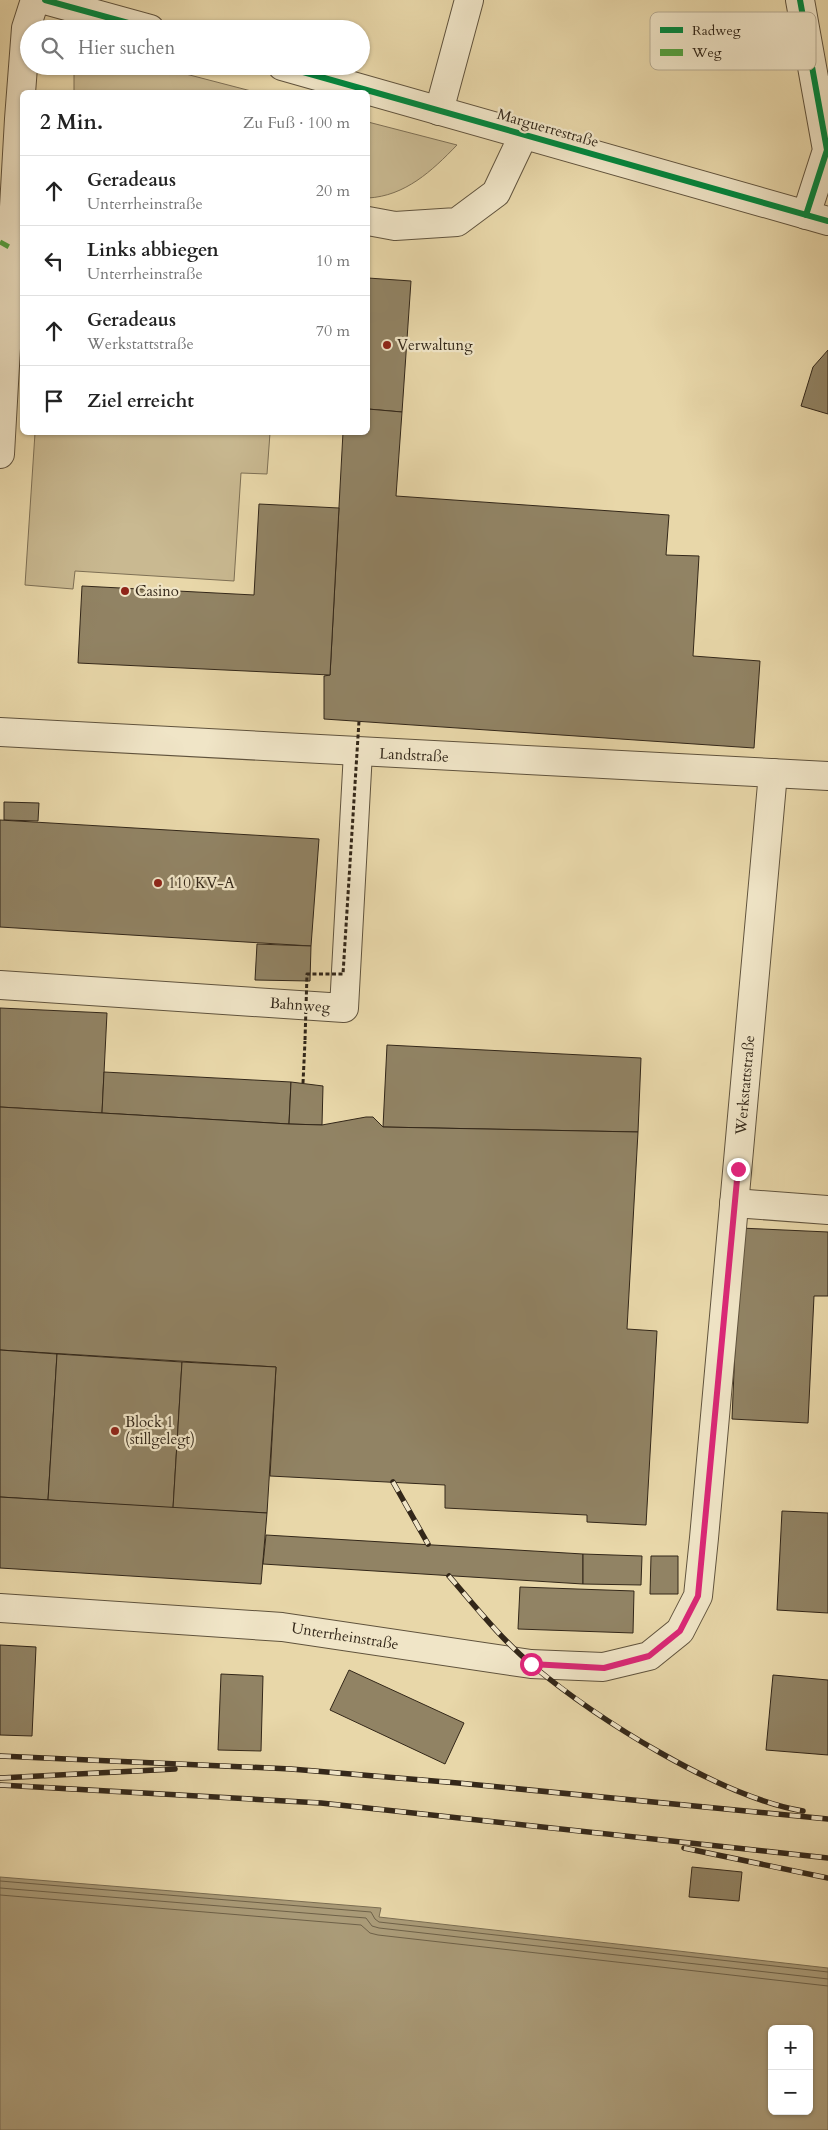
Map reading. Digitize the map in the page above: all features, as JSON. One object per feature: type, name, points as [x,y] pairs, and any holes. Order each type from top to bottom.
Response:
[{"type":"street","points":[[29,20],[35,0]]},
{"type":"street","points":[[45,0],[117,20]]},
{"type":"street","points":[[439,111],[469,0]]},
{"type":"street","points":[[813,70],[827,150],[817,218]]},
{"type":"street","points":[[23,90],[24,75]]},
{"type":"street","name":"Marguerrestraße","points":[[313,75],[366,90]]},
{"type":"street","name":"Marguerrestraße","points":[[370,91],[817,218]]},
{"type":"street","points":[[370,221],[395,226],[457,222],[496,193],[524,134]]},
{"type":"street","points":[[0,454],[20,152]]},
{"type":"street","name":"Landstraße","points":[[0,732],[828,776]]},
{"type":"street","name":"Bahnweg","points":[[0,985],[344,1008],[358,752]]},
{"type":"street","name":"Werkstattstraße","points":[[680,1631],[698,1596],[773,773]]},
{"type":"street","points":[[734,1203],[828,1210]]},
{"type":"street","name":"Unterrheinstraße","points":[[0,1608],[282,1626],[531,1664],[604,1668],[649,1656],[680,1631]]},
{"type":"path","points":[[303,1083],[307,974],[343,974],[359,721]]},
{"type":"shaded area","points":[[74,75],[190,75],[247,90],[74,90]]},
{"type":"shaded area","points":[[370,123],[457,145],[417,181],[394,193],[370,198]]},
{"type":"shaded area","points":[[35,435],[270,435],[267,474],[241,473],[234,581],[75,571],[73,589],[25,585]]},
{"type":"water","points":[[0,1877],[381,1908],[379,1917],[828,1968],[828,2130],[0,2130]]},
{"type":"building","name":"Verwaltung","points":[[370,278],[411,281],[402,412],[370,409]]},
{"type":"building","points":[[828,350],[828,414],[801,406],[813,367]]},
{"type":"building","points":[[370,409],[402,412],[396,496],[669,515],[666,555],[699,556],[693,656],[760,661],[754,748],[324,719],[324,676],[330,675],[343,435],[370,435]]},
{"type":"building","name":"Casino","points":[[259,504],[339,508],[330,675],[78,663],[82,586],[254,595]]},
{"type":"building","points":[[4,802],[39,803],[38,821],[4,820]]},
{"type":"building","name":"110 KV-A","points":[[0,820],[319,839],[311,946],[0,927]]},
{"type":"building","points":[[257,944],[311,946],[310,981],[255,980]]},
{"type":"building","points":[[0,1008],[107,1013],[102,1113],[0,1107]]},
{"type":"building","points":[[387,1045],[641,1058],[638,1132],[383,1127]]},
{"type":"building","points":[[104,1072],[291,1082],[289,1124],[102,1113]]},
{"type":"building","points":[[291,1082],[323,1086],[322,1125],[289,1124]]},
{"type":"building","points":[[0,1107],[289,1124],[322,1125],[373,1117],[383,1127],[638,1132],[627,1329],[657,1331],[646,1525],[587,1522],[587,1515],[445,1508],[445,1485],[270,1476],[276,1367],[0,1350]]},
{"type":"building","points":[[740,1228],[828,1232],[828,1296],[814,1296],[808,1423],[732,1419]]},
{"type":"building","points":[[0,1350],[57,1354],[48,1500],[0,1497]]},
{"type":"building","name":"Block 1 (stillgelegt)","points":[[57,1354],[182,1362],[173,1508],[48,1500]]},
{"type":"building","points":[[182,1362],[276,1367],[267,1513],[173,1508]]},
{"type":"building","points":[[0,1497],[267,1513],[261,1584],[0,1568]]},
{"type":"building","points":[[782,1511],[828,1513],[828,1613],[777,1610]]},
{"type":"building","points":[[266,1535],[583,1554],[583,1584],[263,1564]]},
{"type":"building","points":[[583,1554],[642,1556],[641,1585],[583,1584]]},
{"type":"building","points":[[651,1556],[678,1556],[678,1594],[650,1594]]},
{"type":"building","points":[[520,1587],[634,1591],[633,1633],[518,1629]]},
{"type":"building","points":[[0,1645],[36,1647],[32,1736],[0,1735]]},
{"type":"building","points":[[349,1670],[464,1723],[445,1764],[330,1710]]},
{"type":"building","points":[[221,1674],[263,1676],[261,1751],[218,1750]]},
{"type":"building","points":[[773,1675],[828,1680],[828,1755],[766,1750]]},
{"type":"building","points":[[692,1867],[742,1872],[739,1901],[689,1897]]},
{"type":"railway","points":[[393,1482],[428,1544]]},
{"type":"railway","points":[[449,1576],[521,1655],[590,1709],[661,1753],[698,1773],[770,1803],[803,1811]]},
{"type":"railway","points":[[0,1756],[291,1769],[458,1783],[828,1819]]},
{"type":"railway","points":[[0,1778],[175,1769]]},
{"type":"railway","points":[[0,1785],[321,1803],[828,1858]]},
{"type":"railway","points":[[684,1848],[828,1878]]},
{"type":"marked path","points":[[0,242],[11,248]]},
{"type":"cycle path","points":[[45,0],[117,20]]},
{"type":"cycle path","points":[[800,0],[802,12]]},
{"type":"cycle path","points":[[806,215],[827,150],[813,70]]},
{"type":"cycle path","points":[[314,75],[367,90]]},
{"type":"cycle path","points":[[370,91],[828,221]]},
{"type":"place","name":"Verwaltung","points":[[387,345]]},
{"type":"place","name":"Casino","points":[[125,591]]},
{"type":"place","name":"110 KV-A","points":[[158,883]]},
{"type":"place","name":"Block 1 (stillgelegt)","points":[[115,1431]]},
{"type":"route","points":[[531,1664],[604,1668],[649,1656],[680,1631],[698,1596],[738,1169]]}]
